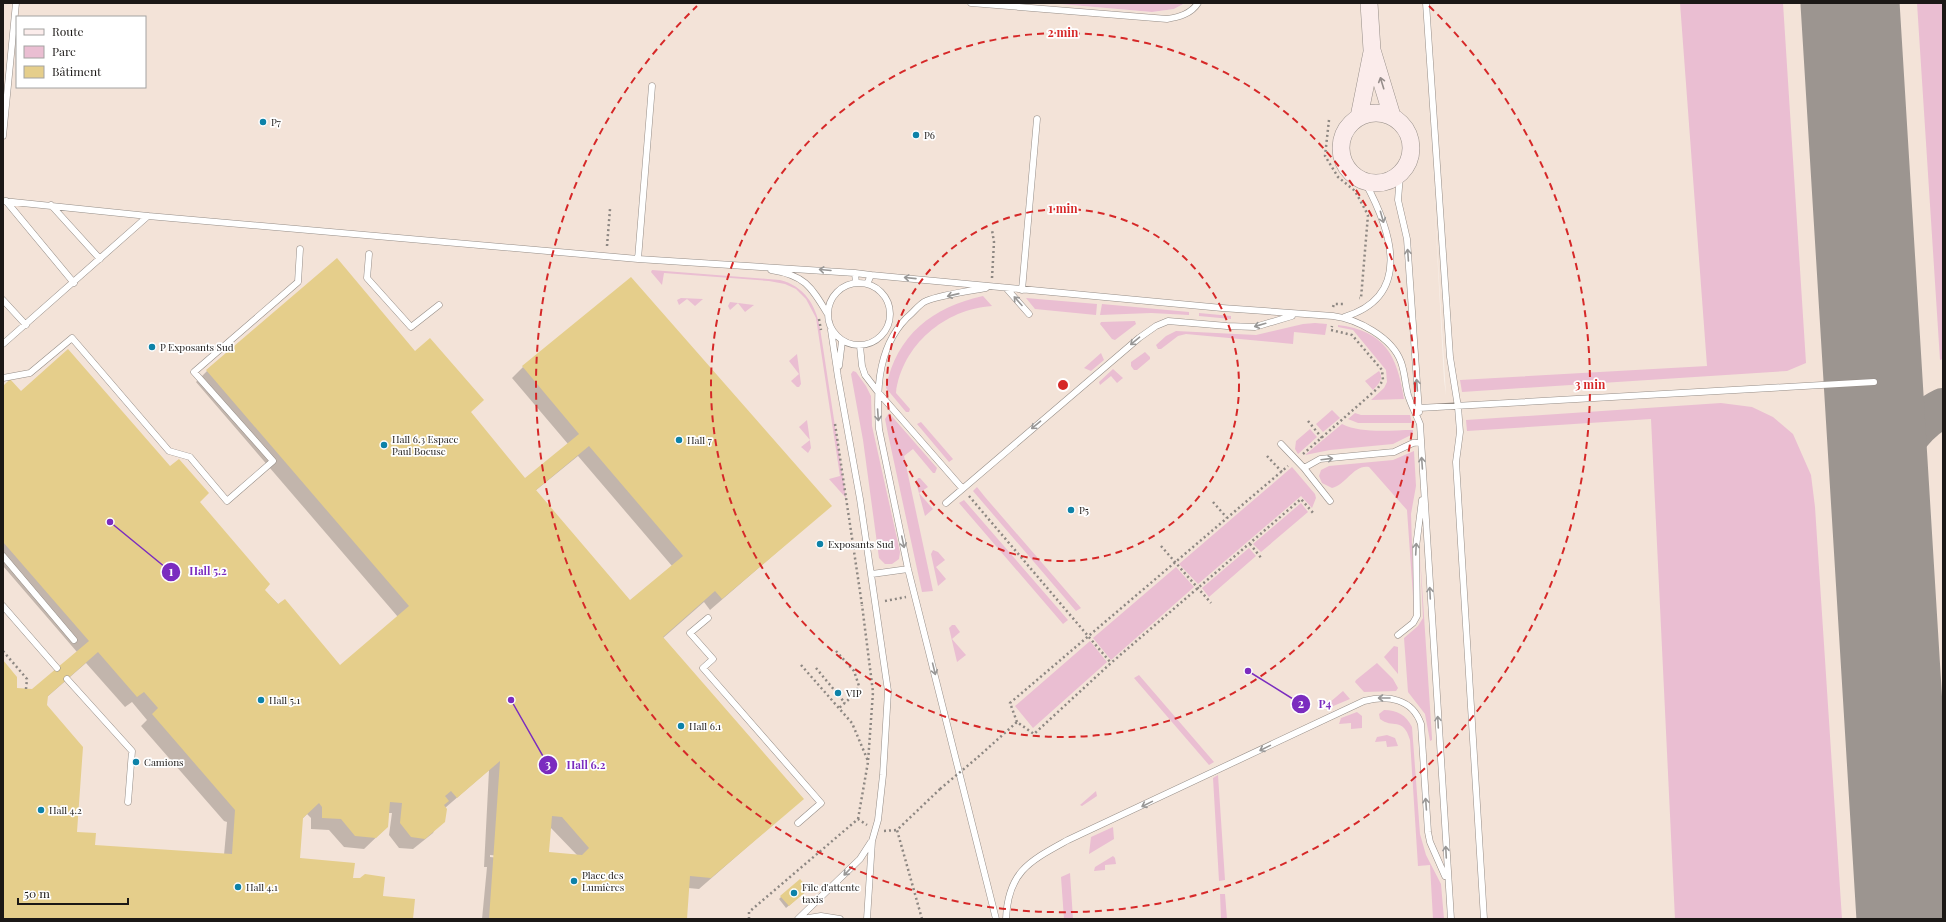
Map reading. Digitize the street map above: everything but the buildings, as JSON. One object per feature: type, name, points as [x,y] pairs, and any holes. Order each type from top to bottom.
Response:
[{"type":"street","points":[[1369,3],[1372,50],[1392,116]]},
{"type":"street","points":[[1359,117],[1372,50]]},
{"type":"street","points":[[1370,113],[1382,113],[1392,116],[1402,123],[1408,132],[1412,143],[1412,155],[1408,166],[1400,175],[1389,181],[1378,184],[1365,182],[1354,176],[1346,168],[1342,156],[1341,144],[1344,133],[1350,124],[1359,117],[1370,113]]},
{"type":"lane","points":[[3,136],[16,3]]},
{"type":"lane","points":[[971,3],[1167,19],[1179,17],[1190,12],[1198,3]]},
{"type":"lane","points":[[1426,3],[1450,357],[1458,407],[1460,432],[1456,462],[1484,919]]},
{"type":"lane","points":[[638,259],[652,86]]},
{"type":"lane","points":[[1022,290],[1037,119]]},
{"type":"lane","points":[[1400,175],[1398,200],[1407,239],[1451,919]]},
{"type":"lane","points":[[1344,317],[1360,312],[1374,302],[1382,294],[1389,277],[1390,265],[1388,241],[1381,213],[1365,182]]},
{"type":"lane","points":[[5,201],[148,216],[638,259],[855,273],[991,286],[1007,289],[1344,317],[1377,333],[1394,351],[1401,361],[1408,396],[1420,424]]},
{"type":"lane","points":[[5,201],[74,283]]},
{"type":"lane","points":[[51,205],[100,259]]},
{"type":"lane","points":[[3,344],[74,283],[148,216]]},
{"type":"lane","points":[[3,378],[30,373],[72,338],[169,451],[190,457],[227,501],[273,461],[194,372],[298,282],[300,249]]},
{"type":"lane","points":[[369,254],[367,278],[412,327],[439,305]]},
{"type":"lane","points":[[742,266],[783,272],[796,276],[812,288],[827,313],[831,330],[860,498],[888,691],[883,775],[875,831],[872,841],[867,919]]},
{"type":"lane","points":[[855,273],[856,283]]},
{"type":"lane","points":[[867,284],[871,275]]},
{"type":"lane","points":[[827,313],[830,300],[839,290],[856,283],[867,284],[876,288],[886,299],[890,313],[889,323],[885,332],[878,339],[869,344],[860,346],[842,341],[831,330]]},
{"type":"lane","points":[[991,286],[925,301],[905,319],[885,352],[880,366],[878,392],[879,429],[908,568],[996,919]]},
{"type":"lane","points":[[1007,289],[1029,314]]},
{"type":"lane","points":[[3,300],[26,325]]},
{"type":"lane","points":[[946,503],[1139,338],[1156,326],[1168,321],[1254,327],[1297,314]]},
{"type":"lane","points":[[838,377],[842,341]]},
{"type":"lane","points":[[860,346],[862,366],[865,375],[878,392],[962,488]]},
{"type":"lane","points":[[1419,408],[1458,407],[1874,382]]},
{"type":"lane","points":[[1304,468],[1320,459],[1394,452],[1413,443],[1421,442]]},
{"type":"lane","points":[[1281,444],[1297,459],[1330,501]]},
{"type":"lane","points":[[1398,635],[1413,623],[1418,616],[1416,547],[1424,484]]},
{"type":"lane","points":[[3,556],[74,640]]},
{"type":"lane","points":[[872,574],[908,568]]},
{"type":"lane","points":[[3,606],[57,668]]},
{"type":"lane","points":[[708,618],[690,633],[713,659],[703,668],[821,803],[798,823]]},
{"type":"lane","points":[[67,679],[132,751],[128,802]]},
{"type":"lane","points":[[1006,919],[1009,895],[1015,880],[1020,872],[1037,857],[1068,840],[1358,704],[1377,698],[1397,699],[1413,710],[1419,718],[1421,724],[1429,837],[1448,882]]},
{"type":"lane","points":[[798,919],[860,859],[872,841]]},
{"type":"lane","points":[[802,919],[821,916],[840,919]]},
{"type":"path","points":[[1329,120],[1325,156],[1338,177],[1355,191],[1368,215],[1361,298],[1355,300]]},
{"type":"path","points":[[606,256],[610,209]]},
{"type":"path","points":[[991,286],[994,242],[992,230]]},
{"type":"path","points":[[1314,514],[1301,499],[1111,663],[1034,734],[1017,722],[1010,703],[1322,438],[1382,383],[1382,370],[1352,335],[1331,330],[1334,304],[1345,304],[1350,302]]},
{"type":"path","points":[[818,313],[822,336]]},
{"type":"path","points":[[749,919],[749,912],[858,819],[868,762],[873,692],[862,605],[834,420]]},
{"type":"path","points":[[1308,421],[1322,438]]},
{"type":"path","points":[[1267,456],[1282,472]]},
{"type":"path","points":[[962,488],[1111,663]]},
{"type":"path","points":[[1213,502],[1227,518]]},
{"type":"path","points":[[1250,544],[1262,558]]},
{"type":"path","points":[[1161,546],[1211,603]]},
{"type":"path","points":[[862,605],[915,596]]},
{"type":"path","points":[[3,651],[26,678],[26,688]]},
{"type":"path","points":[[836,651],[854,671],[859,686],[855,694],[839,708]]},
{"type":"path","points":[[801,665],[852,724],[868,762]]},
{"type":"path","points":[[816,668],[845,703]]},
{"type":"path","points":[[858,819],[875,831],[897,830],[940,789],[1017,722]]},
{"type":"path","points":[[897,830],[922,919]]},
{"type":"shaded area","points":[[3,3],[1049,3],[1152,12],[1174,9],[1185,3],[1943,3],[1943,919],[3,919]],"holes":[[[1434,195],[1446,395],[1444,380]]]},
{"type":"green space","points":[[1049,3],[1185,3],[1174,9],[1152,12]]},
{"type":"green space","points":[[1680,3],[1783,3],[1806,363],[1787,371],[1462,392],[1460,380],[1707,366]]},
{"type":"green space","points":[[1917,3],[1943,3],[1943,359],[1940,360]]},
{"type":"green space","points":[[652,270],[780,280],[796,287],[808,298],[812,304],[820,328],[846,498],[829,479],[840,476],[816,318],[806,299],[796,289],[785,284],[769,281],[664,273],[662,285],[651,272]]},
{"type":"green space","points":[[983,296],[992,306],[958,314],[943,322],[917,345],[907,360],[900,376],[896,393],[910,409],[909,412],[906,412],[886,388],[891,369],[898,353],[908,338],[933,316],[965,301]]},
{"type":"green space","points":[[681,298],[703,299],[695,306],[687,299],[679,305],[677,300]]},
{"type":"green space","points":[[1026,298],[1097,304],[1096,315],[1035,309]]},
{"type":"green space","points":[[730,302],[738,303],[730,310],[728,306]]},
{"type":"green space","points":[[738,303],[754,305],[745,312]]},
{"type":"green space","points":[[1102,304],[1189,312],[1189,315],[1151,313],[1100,315]]},
{"type":"green space","points":[[1199,313],[1231,316],[1231,319],[1199,316]]},
{"type":"green space","points":[[1135,321],[1136,324],[1115,340],[1112,339],[1100,324],[1101,322]]},
{"type":"green space","points":[[1303,324],[1327,324],[1325,335],[1294,332],[1293,344],[1186,334],[1178,336],[1161,349],[1158,349],[1156,345],[1166,336],[1176,331],[1256,335]]},
{"type":"green space","points":[[1338,325],[1354,328],[1378,339],[1392,358],[1401,383],[1404,399],[1371,400],[1384,388],[1387,382],[1386,370],[1353,330],[1338,327]]},
{"type":"green space","points":[[1145,352],[1150,359],[1137,370],[1134,370],[1131,366],[1131,362]]},
{"type":"green space","points":[[1101,353],[1104,360],[1091,371],[1084,368]]},
{"type":"green space","points":[[797,354],[801,384],[799,387],[791,381],[799,374],[789,361]]},
{"type":"green space","points":[[1113,369],[1123,378],[1117,383],[1111,376],[1100,385],[1099,382]]},
{"type":"green space","points":[[853,371],[856,372],[871,396],[872,426],[900,552],[899,559],[892,564],[885,564],[879,558],[863,440],[851,374]]},
{"type":"green space","points":[[1379,371],[1381,379],[1373,390],[1365,381]]},
{"type":"green space","points":[[1721,403],[1752,407],[1773,417],[1793,434],[1811,475],[1815,507],[1842,919],[1675,919],[1651,419],[1467,431],[1466,420]]},
{"type":"green space","points":[[1332,410],[1340,418],[1323,432],[1316,424]]},
{"type":"green space","points":[[889,413],[937,468],[935,473],[933,473],[913,449],[904,456],[933,591],[922,592],[885,419]]},
{"type":"green space","points":[[1355,413],[1361,415],[1410,415],[1412,423],[1358,423],[1348,419]]},
{"type":"green space","points":[[807,420],[810,440],[799,427]]},
{"type":"green space","points":[[921,422],[953,459],[949,462],[917,424]]},
{"type":"green space","points":[[1342,424],[1367,430],[1413,430],[1413,434],[1393,444],[1330,450],[1305,455]]},
{"type":"green space","points":[[1310,429],[1317,437],[1298,454],[1295,449],[1296,441]]},
{"type":"green space","points":[[810,440],[811,448],[808,453],[801,447]]},
{"type":"green space","points":[[1414,451],[1416,486],[1411,514],[1414,611],[1407,510],[1369,467],[1359,469],[1342,483],[1332,488],[1322,483],[1319,476],[1321,470],[1329,466],[1393,460]]},
{"type":"green space","points":[[1292,467],[1315,494],[1316,498],[1312,508],[1301,496],[1198,584],[1179,564]]},
{"type":"green space","points":[[918,478],[920,478],[928,487],[919,493],[933,509],[925,516],[916,482]]},
{"type":"green space","points":[[977,487],[1081,608],[1076,611],[973,491]]},
{"type":"green space","points":[[964,500],[1068,620],[1063,624],[959,503]]},
{"type":"green space","points":[[1301,503],[1308,512],[1261,552],[1253,544]]},
{"type":"green space","points":[[1249,548],[1256,556],[1209,597],[1202,588]]},
{"type":"green space","points":[[933,550],[938,552],[945,560],[936,567],[946,579],[938,586],[931,554]]},
{"type":"green space","points":[[1420,555],[1432,738],[1430,741],[1425,714],[1408,692],[1404,638],[1418,626],[1423,618]]},
{"type":"green space","points":[[1176,567],[1194,587],[1111,660],[1093,638]]},
{"type":"green space","points":[[952,625],[955,625],[960,632],[952,639],[966,655],[957,662],[949,628]]},
{"type":"green space","points":[[1090,641],[1107,662],[1033,728],[1015,706]]},
{"type":"green space","points":[[1394,646],[1398,647],[1398,674],[1384,657]]},
{"type":"green space","points":[[1377,663],[1393,679],[1398,688],[1396,691],[1364,692],[1355,682]]},
{"type":"green space","points":[[1139,675],[1214,762],[1209,765],[1134,678]]},
{"type":"green space","points":[[1343,691],[1350,699],[1331,707],[1329,703]]},
{"type":"green space","points":[[1384,710],[1401,714],[1407,719],[1412,727],[1420,834],[1426,855],[1441,884],[1444,919],[1433,919],[1430,865],[1418,866],[1410,740],[1401,725],[1384,722],[1380,719],[1379,714]]},
{"type":"green space","points":[[1357,712],[1362,716],[1362,728],[1351,729],[1351,723],[1339,724],[1341,718]]},
{"type":"green space","points":[[1387,735],[1395,738],[1398,746],[1387,747],[1386,741],[1375,742],[1377,737]]},
{"type":"green space","points":[[1218,775],[1225,880],[1219,881],[1213,778]]},
{"type":"green space","points":[[1096,791],[1097,796],[1082,806],[1080,805]]},
{"type":"green space","points":[[1113,827],[1114,839],[1089,854],[1091,837]]},
{"type":"green space","points":[[1113,856],[1116,864],[1105,865],[1105,870],[1094,871],[1095,867]]},
{"type":"green space","points":[[1070,873],[1073,919],[1064,919],[1061,877]]},
{"type":"green space","points":[[1220,894],[1225,894],[1227,919],[1221,919]]},
{"type":"taxiway","points":[[1881,488],[1905,442],[1921,423],[1943,408]]},
{"type":"runway","points":[[1850,3],[1906,919]]},
{"type":"place","name":"P7","points":[[263,122]]},
{"type":"place","name":"P6","points":[[916,135]]},
{"type":"place","name":"P Exposants Sud","points":[[152,347]]},
{"type":"place","name":"Hall 7","points":[[679,440]]},
{"type":"place","name":"Hall 6.3 Espace Paul Bocuse","points":[[384,445]]},
{"type":"place","name":"P5","points":[[1071,510]]},
{"type":"place","name":"Hall 5.2","points":[[110,522]]},
{"type":"place","name":"Exposants Sud","points":[[820,544]]},
{"type":"place","name":"P4","points":[[1248,671]]},
{"type":"place","name":"VIP","points":[[838,693]]},
{"type":"place","name":"Hall 5.1","points":[[261,700]]},
{"type":"place","name":"Hall 6.2","points":[[511,700]]},
{"type":"place","name":"Hall 6.1","points":[[681,726]]},
{"type":"place","name":"Camions","points":[[136,762]]},
{"type":"place","name":"Hall 4.2","points":[[41,810]]},
{"type":"place","name":"Place des Lumières","points":[[574,881]]},
{"type":"place","name":"Hall 4.1","points":[[238,887]]},
{"type":"place","name":"File d'attente taxis","points":[[794,893]]}]
